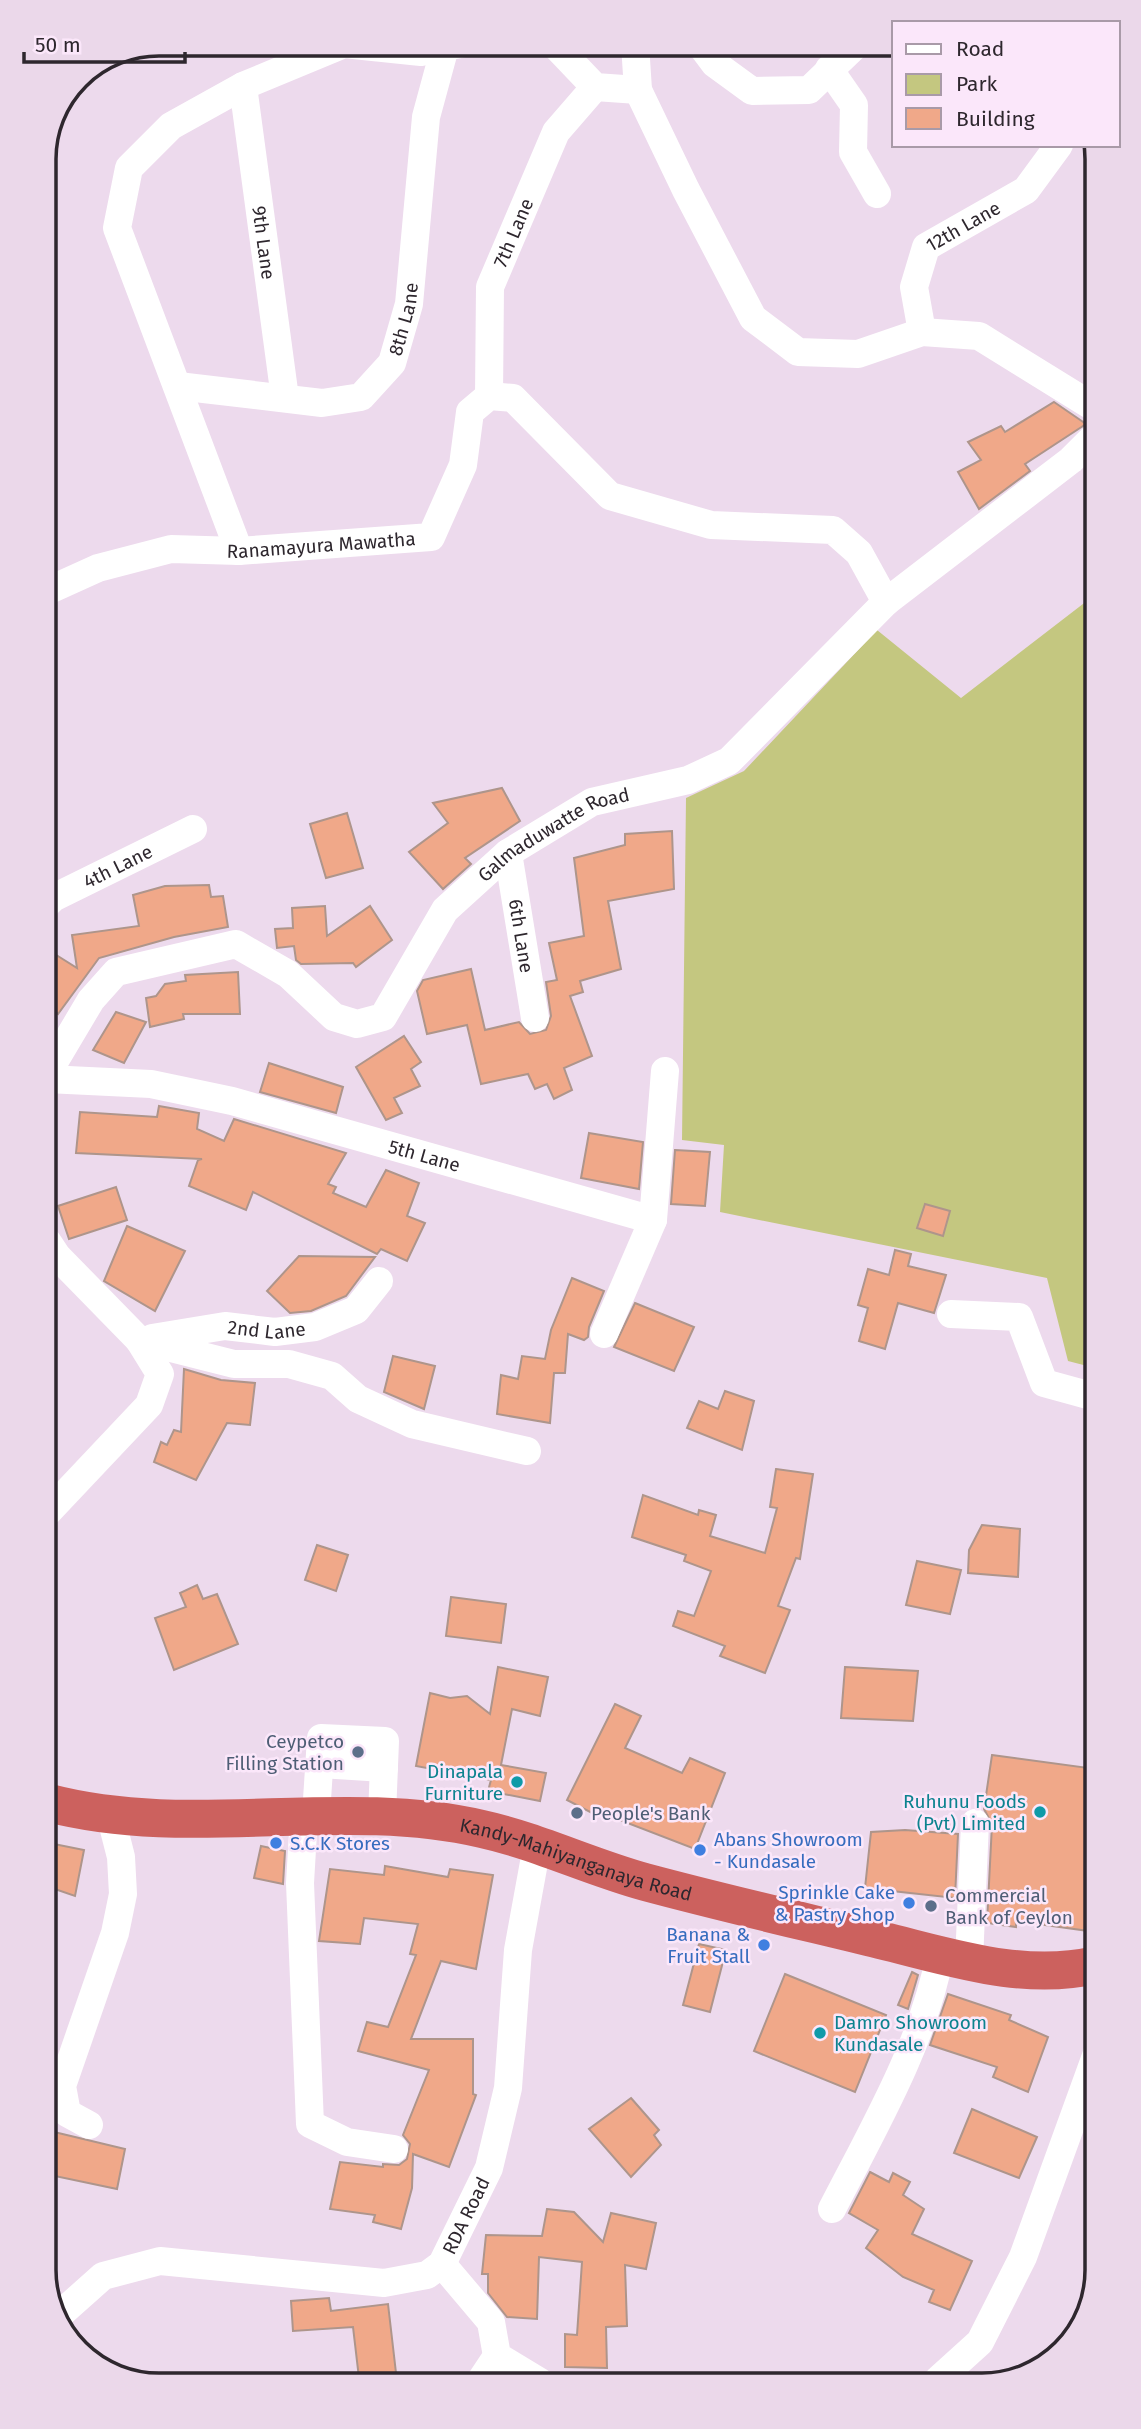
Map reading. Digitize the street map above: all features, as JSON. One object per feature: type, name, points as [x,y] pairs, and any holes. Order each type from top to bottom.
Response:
[{"type":"highway","name":"Kandy-Mahiyanganaya Road","points":[[56,1803],[110,1814],[179,1820],[382,1815],[483,1829],[643,1882],[955,1958],[1020,1971],[1046,1972],[1085,1967]]},
{"type":"street","points":[[239,551],[117,228],[129,168],[171,126],[243,86],[315,56]]},
{"type":"street","name":"8th Lane","points":[[178,386],[321,403],[361,397],[392,363],[409,304],[426,117],[449,56]]},
{"type":"street","points":[[565,56],[595,88],[638,90]]},
{"type":"street","points":[[636,56],[638,90],[753,318],[798,352],[858,354],[922,332],[979,336],[1085,402]]},
{"type":"street","points":[[709,56],[715,64],[752,91],[808,90],[844,56]]},
{"type":"street","points":[[829,69],[854,105],[853,152],[877,194]]},
{"type":"street","name":"9th Lane","points":[[243,86],[285,398]]},
{"type":"street","name":"7th Lane","points":[[489,396],[491,287],[556,132],[595,88]]},
{"type":"street","name":"12th Lane","points":[[922,332],[914,287],[926,247],[1026,190],[1058,147]]},
{"type":"street","points":[[489,396],[513,398],[610,496],[711,525],[833,530],[859,553],[886,602]]},
{"type":"street","name":"Ranamayura Mawatha","points":[[56,587],[98,568],[171,549],[239,551],[431,537],[463,466],[470,412],[489,396]]},
{"type":"street","name":"Galmaduwatte Road","points":[[56,1060],[91,1000],[116,972],[236,944],[288,974],[334,1017],[357,1024],[383,1017],[445,910],[508,853],[592,802],[688,780],[729,761],[886,602],[1071,460],[1085,446]]},
{"type":"street","name":"4th Lane","points":[[56,897],[193,829]]},
{"type":"street","name":"6th Lane","points":[[508,853],[535,1018]]},
{"type":"street","points":[[604,1334],[653,1220],[665,1071]]},
{"type":"street","name":"5th Lane","points":[[56,1077],[151,1084],[232,1101],[653,1220]]},
{"type":"street","points":[[56,1254],[139,1340],[160,1374],[149,1405],[56,1504]]},
{"type":"street","name":"2nd Lane","points":[[139,1340],[225,1326],[275,1332],[316,1327],[356,1310],[379,1281]]},
{"type":"street","points":[[951,1314],[1019,1317],[1044,1383],[1085,1393]]},
{"type":"street","points":[[139,1340],[234,1364],[289,1364],[332,1376],[358,1399],[411,1424],[527,1451]]},
{"type":"street","points":[[382,1815],[385,1741],[321,1738],[320,1765],[300,1883],[310,2124],[347,2142],[394,2149]]},
{"type":"street","points":[[89,2125],[67,2113],[62,2086],[115,1933],[123,1894],[121,1857],[110,1814]]},
{"type":"street","points":[[832,2209],[885,2105],[933,1989],[955,1958],[975,1822]]},
{"type":"street","name":"RDA Road","points":[[64,2310],[103,2276],[160,2261],[384,2283],[427,2275],[442,2264],[489,2168],[508,2088],[518,1950],[537,1846]]},
{"type":"street","points":[[946,2373],[980,2342],[1023,2257],[1085,2086]]},
{"type":"street","points":[[442,2264],[491,2322],[497,2356],[486,2373]]},
{"type":"street","points":[[497,2356],[525,2373]]},
{"type":"green space","points":[[1085,602],[1085,1365],[1068,1361],[1047,1278],[720,1212],[724,1145],[682,1140],[686,798],[744,771],[877,630],[961,698]]},
{"type":"building","points":[[1054,402],[1085,423],[1025,464],[1030,471],[979,509],[958,472],[981,460],[968,442],[1001,426],[1005,432]]},
{"type":"building","points":[[502,788],[520,821],[465,858],[471,864],[443,889],[409,852],[448,823],[433,803]]},
{"type":"building","points":[[347,813],[363,868],[326,878],[310,824]]},
{"type":"building","points":[[672,831],[674,889],[608,901],[621,969],[580,981],[583,992],[570,996],[592,1056],[564,1068],[572,1090],[554,1099],[547,1084],[535,1089],[528,1074],[481,1084],[467,1025],[427,1034],[417,991],[423,980],[471,969],[485,1030],[519,1022],[530,1034],[546,1030],[551,1016],[546,982],[557,980],[549,943],[584,936],[574,858],[625,845],[625,834]]},
{"type":"building","points":[[209,885],[211,897],[223,896],[228,927],[174,937],[99,958],[58,1014],[56,1012],[56,955],[77,968],[72,935],[139,926],[133,895],[165,886]]},
{"type":"building","points":[[325,906],[327,936],[370,906],[392,940],[356,967],[353,963],[301,964],[296,960],[294,946],[277,948],[275,929],[293,928],[292,908]]},
{"type":"building","points":[[238,972],[240,1014],[183,1014],[184,1019],[150,1027],[146,998],[156,996],[165,984],[186,981],[185,975]]},
{"type":"building","points":[[116,1012],[146,1022],[124,1063],[93,1050]]},
{"type":"building","points":[[404,1036],[421,1062],[411,1069],[420,1086],[394,1098],[402,1113],[386,1120],[356,1067]]},
{"type":"building","points":[[269,1063],[343,1087],[336,1113],[260,1092]]},
{"type":"building","points":[[159,1106],[199,1113],[197,1129],[224,1141],[234,1119],[346,1153],[328,1184],[336,1187],[333,1193],[366,1207],[386,1170],[419,1183],[407,1216],[425,1223],[407,1261],[381,1249],[377,1254],[253,1192],[246,1210],[189,1186],[198,1160],[202,1159],[76,1153],[80,1112],[157,1117]]},
{"type":"building","points":[[589,1133],[643,1142],[639,1189],[581,1178]]},
{"type":"building","points":[[675,1150],[710,1152],[705,1206],[671,1204]]},
{"type":"building","points":[[116,1187],[127,1220],[69,1239],[58,1206]]},
{"type":"building","points":[[925,1204],[950,1211],[943,1236],[917,1228]]},
{"type":"building","points":[[127,1226],[185,1251],[155,1311],[104,1281]]},
{"type":"building","points":[[895,1250],[911,1254],[908,1266],[946,1275],[934,1313],[898,1303],[885,1349],[859,1341],[868,1308],[858,1305],[868,1269],[889,1275]]},
{"type":"building","points":[[299,1256],[375,1257],[346,1296],[311,1311],[290,1313],[267,1291]]},
{"type":"building","points":[[572,1278],[604,1291],[589,1327],[588,1337],[584,1340],[568,1334],[565,1373],[554,1373],[550,1423],[497,1414],[501,1375],[518,1379],[522,1356],[545,1359],[551,1330]]},
{"type":"building","points":[[635,1303],[694,1327],[674,1371],[614,1347]]},
{"type":"building","points":[[393,1356],[435,1366],[424,1409],[384,1392]]},
{"type":"building","points":[[184,1369],[221,1380],[255,1383],[250,1425],[227,1423],[196,1480],[154,1462],[161,1442],[167,1445],[174,1430],[181,1432]]},
{"type":"building","points":[[725,1391],[754,1401],[742,1450],[687,1428],[699,1401],[718,1409]]},
{"type":"building","points":[[776,1469],[813,1474],[800,1559],[796,1558],[778,1606],[790,1610],[765,1673],[720,1656],[725,1646],[673,1626],[678,1611],[694,1616],[711,1571],[684,1561],[686,1555],[632,1537],[643,1495],[698,1515],[699,1510],[716,1515],[710,1536],[765,1553],[777,1508],[770,1507]]},
{"type":"building","points":[[982,1525],[1020,1529],[1018,1577],[968,1573],[969,1550]]},
{"type":"building","points":[[317,1545],[348,1555],[336,1591],[305,1580]]},
{"type":"building","points":[[917,1561],[961,1570],[950,1614],[906,1605]]},
{"type":"building","points":[[197,1585],[203,1599],[217,1594],[238,1644],[174,1670],[155,1618],[186,1607],[180,1593]]},
{"type":"building","points":[[451,1597],[506,1604],[501,1643],[446,1636]]},
{"type":"building","points":[[498,1667],[548,1677],[540,1716],[512,1709],[501,1765],[546,1773],[540,1801],[488,1791],[491,1780],[416,1766],[430,1693],[450,1698],[467,1696],[490,1714]]},
{"type":"building","points":[[845,1667],[918,1671],[913,1721],[841,1718]]},
{"type":"building","points":[[615,1704],[641,1716],[625,1748],[682,1773],[690,1758],[725,1773],[695,1849],[594,1810],[592,1813],[567,1800]]},
{"type":"building","name":"Ruhunu Foods (Pvt) Limited","points":[[992,1755],[1085,1768],[1085,1930],[1016,1921],[1016,1927],[987,1923],[992,1824],[984,1809]]},
{"type":"building","points":[[905,1830],[958,1834],[955,1898],[865,1888],[871,1832]]},
{"type":"building","points":[[56,1844],[84,1850],[75,1896],[56,1889]]},
{"type":"building","points":[[261,1846],[285,1851],[283,1884],[254,1878]]},
{"type":"building","points":[[385,1866],[448,1877],[450,1869],[493,1875],[476,1969],[441,1961],[411,2039],[473,2039],[473,2094],[476,2095],[449,2167],[413,2154],[412,2188],[401,2229],[373,2222],[375,2215],[330,2209],[340,2162],[383,2167],[383,2164],[399,2165],[407,2159],[410,2144],[403,2135],[429,2070],[358,2051],[367,2022],[388,2027],[416,1955],[410,1954],[418,1924],[364,1918],[360,1944],[319,1941],[330,1869],[384,1875]]},
{"type":"building","points":[[699,1944],[726,1950],[710,2012],[683,2005]]},
{"type":"building","points":[[912,1972],[918,1975],[908,2009],[898,2005]]},
{"type":"building","name":"Damro Showroom Kundasale","points":[[785,1974],[886,2015],[855,2092],[754,2051]]},
{"type":"building","points":[[948,1994],[1011,2015],[1009,2020],[1048,2037],[1028,2092],[993,2077],[997,2067],[930,2045]]},
{"type":"building","points":[[631,2098],[659,2130],[654,2135],[661,2145],[631,2177],[589,2129]]},
{"type":"building","points":[[972,2109],[1037,2137],[1019,2178],[954,2153]]},
{"type":"building","points":[[56,2132],[125,2149],[117,2189],[56,2176]]},
{"type":"building","points":[[870,2172],[889,2182],[893,2173],[910,2182],[903,2195],[924,2209],[912,2234],[972,2261],[950,2310],[929,2302],[934,2290],[903,2277],[866,2248],[878,2230],[849,2213]]},
{"type":"building","points":[[547,2209],[574,2212],[603,2242],[611,2213],[656,2223],[646,2269],[625,2265],[627,2326],[606,2327],[607,2368],[565,2367],[565,2334],[577,2335],[582,2262],[539,2257],[537,2319],[507,2317],[488,2293],[488,2274],[482,2274],[486,2235],[542,2236]]},
{"type":"building","points":[[329,2298],[331,2311],[388,2304],[396,2373],[358,2373],[353,2327],[293,2331],[291,2301]]},
{"type":"place","name":"Ceypetco Filling Station","points":[[358,1752]]},
{"type":"place","name":"Dinapala Furniture","points":[[517,1782]]},
{"type":"place","name":"Ruhunu Foods (Pvt) Limited","points":[[1040,1812]]},
{"type":"place","name":"People's Bank","points":[[577,1813]]},
{"type":"place","name":"S.C.K Stores","points":[[276,1843]]},
{"type":"place","name":"Abans Showroom - Kundasale","points":[[700,1850]]},
{"type":"place","name":"Sprinkle Cake & Pastry Shop","points":[[909,1903]]},
{"type":"place","name":"Commercial Bank of Ceylon","points":[[931,1906]]},
{"type":"place","name":"Banana & Fruit Stall","points":[[764,1945]]},
{"type":"place","name":"Damro Showroom Kundasale","points":[[820,2033]]}]
